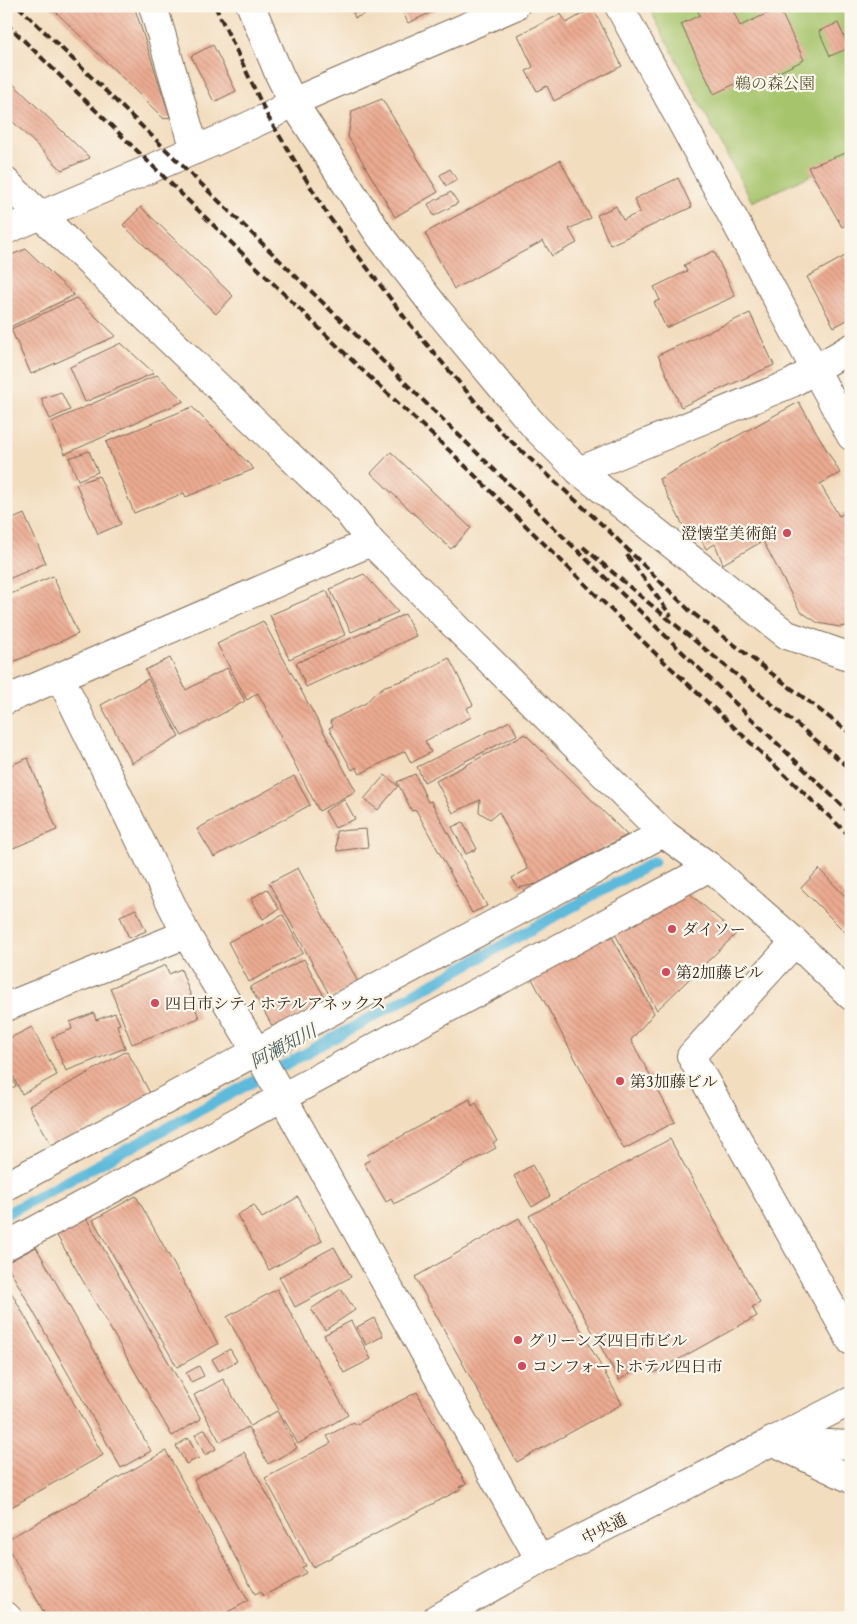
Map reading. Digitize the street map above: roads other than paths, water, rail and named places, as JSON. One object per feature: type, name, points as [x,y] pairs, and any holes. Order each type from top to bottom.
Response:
[{"type":"street","points":[[153,6],[194,150]]},
{"type":"street","points":[[251,6],[279,74],[293,102],[380,236],[435,307],[535,427],[579,470],[786,635],[845,655],[851,653]]},
{"type":"street","points":[[6,230],[194,150],[268,116],[293,102],[515,6]]},
{"type":"street","points":[[619,6],[851,436]]},
{"type":"street","points":[[6,182],[348,512],[371,542],[663,833],[710,868],[794,942],[851,996]]},
{"type":"street","points":[[579,470],[792,383],[851,348]]},
{"type":"street","points":[[6,700],[371,542]]},
{"type":"street","points":[[60,677],[186,934],[270,1074],[540,1560]]},
{"type":"street","points":[[6,1246],[270,1074],[663,833]]},
{"type":"street","points":[[6,1186],[270,1074],[710,868]]},
{"type":"street","points":[[6,1007],[186,934]]},
{"type":"street","points":[[794,942],[691,1056],[851,1341]]},
{"type":"street","name":"中央通","points":[[437,1618],[540,1560],[851,1401]]},
{"type":"street","points":[[772,1441],[851,1445]]},
{"type":"street","points":[[772,1441],[851,1479]]},
{"type":"waterway","name":"阿瀬知川","points":[[6,1214],[292,1061],[654,862]]},
{"type":"railway","points":[[18,6],[851,814]]},
{"type":"railway","points":[[215,6],[268,117],[329,217],[408,322],[501,432],[609,531],[690,611],[851,734]]},
{"type":"railway","points":[[6,23],[360,368],[453,454],[656,654],[851,837]]},
{"type":"railway","points":[[583,547],[851,769]]},
{"type":"railway","points":[[627,555],[671,616]]},
{"type":"place","name":"澄懐堂美術館","points":[[787,533]]},
{"type":"place","name":"ダイソー","points":[[672,929]]},
{"type":"place","name":"第2加藤ビル","points":[[666,972]]},
{"type":"place","name":"四日市シティホテルアネックス","points":[[155,1003]]},
{"type":"place","name":"第3加藤ビル","points":[[620,1081]]},
{"type":"place","name":"グリーンズ四日市ビル","points":[[518,1340]]},
{"type":"place","name":"コンフォートホテル四日市","points":[[522,1366]]},
{"type":"park label","name":"鵜の森公園","points":[[775,83]]}]
